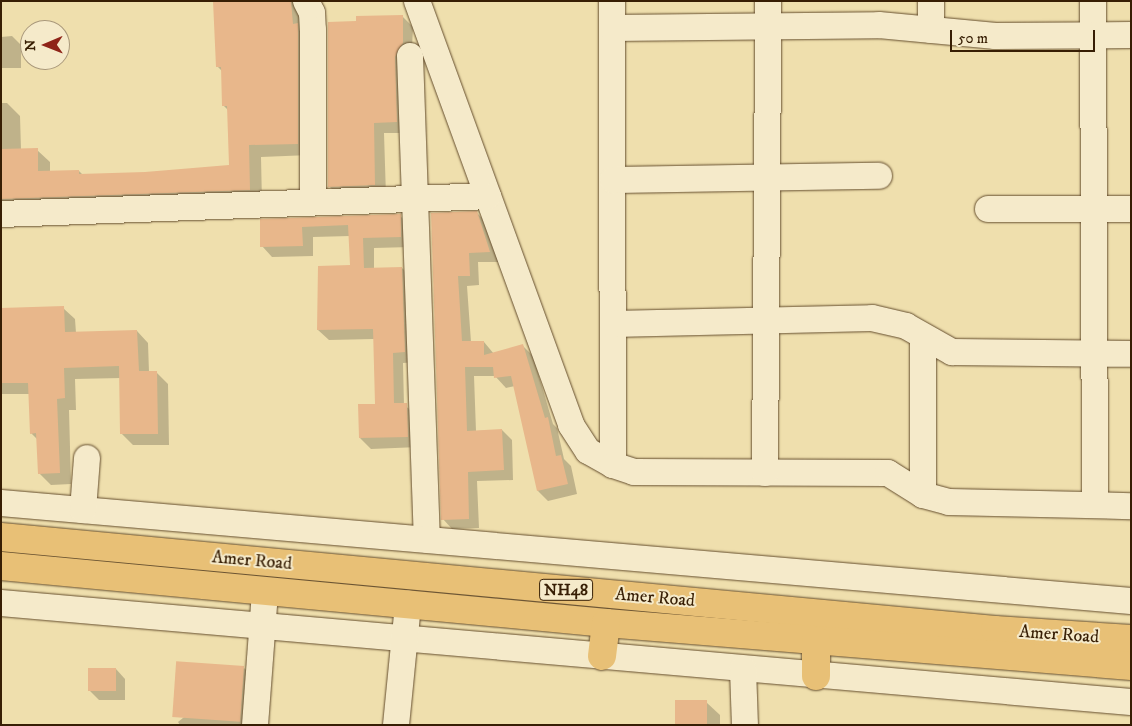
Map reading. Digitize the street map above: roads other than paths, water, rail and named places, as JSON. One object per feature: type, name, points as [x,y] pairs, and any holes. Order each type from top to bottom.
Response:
[{"type":"highway","name":"Amer Road","points":[[1,537],[995,630],[1131,640]]},
{"type":"highway","name":"Amer Road","points":[[1,566],[606,623],[1131,666]]},
{"type":"highway","points":[[602,656],[606,623]]},
{"type":"highway","points":[[816,641],[816,676]]},
{"type":"street","points":[[306,1],[312,13],[313,30],[313,202]]},
{"type":"street","points":[[417,1],[571,425],[588,451],[613,465],[634,472],[888,473],[923,495],[949,502],[1131,506]]},
{"type":"street","points":[[612,1],[613,465]]},
{"type":"street","points":[[931,1],[931,30]]},
{"type":"street","points":[[1093,1],[1095,505]]},
{"type":"street","points":[[612,28],[768,14],[995,36],[1131,35]]},
{"type":"street","points":[[765,473],[768,14]]},
{"type":"street","points":[[410,56],[413,200],[424,391],[427,540]]},
{"type":"street","points":[[613,180],[879,176]]},
{"type":"street","points":[[1,214],[488,196]]},
{"type":"street","points":[[988,209],[1131,208]]},
{"type":"street","points":[[614,324],[888,319],[952,352],[970,354],[1131,354]]},
{"type":"street","points":[[923,337],[923,495]]},
{"type":"street","points":[[83,510],[87,458]]},
{"type":"street","points":[[1,504],[1131,601]]},
{"type":"street","points":[[255,725],[265,591]]},
{"type":"street","points":[[1,602],[816,676],[1131,702]]},
{"type":"street","points":[[396,725],[403,638],[408,604]]},
{"type":"street","points":[[742,669],[744,725]]}]
